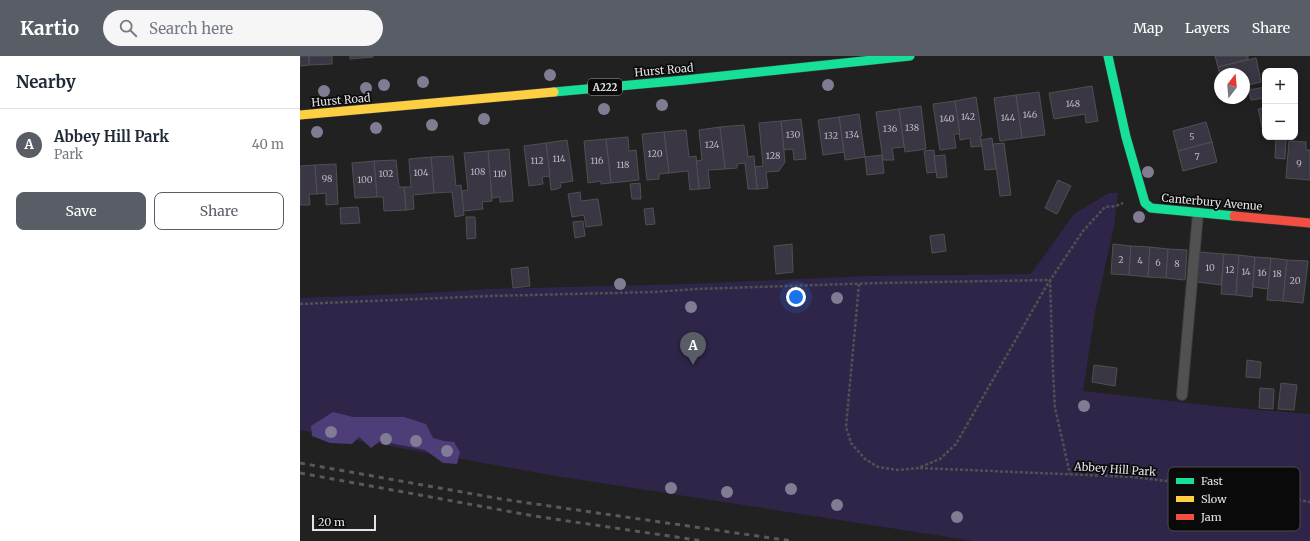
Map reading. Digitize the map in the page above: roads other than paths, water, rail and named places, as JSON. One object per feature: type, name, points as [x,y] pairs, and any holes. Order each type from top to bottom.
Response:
[{"type":"main road","name":"Hurst Road","points":[[300,115],[685,80],[910,56]]},
{"type":"main road","name":"Canterbury Avenue","points":[[1108,56],[1126,136],[1142,195],[1145,203],[1151,208],[1310,223]]},
{"type":"lane","points":[[1182,395],[1198,213]]},
{"type":"railway","points":[[300,463],[501,499],[792,541]]},
{"type":"railway","points":[[300,473],[534,516],[703,541]]},
{"type":"place","name":"Abbey Hill Park","points":[[693,365]]}]
